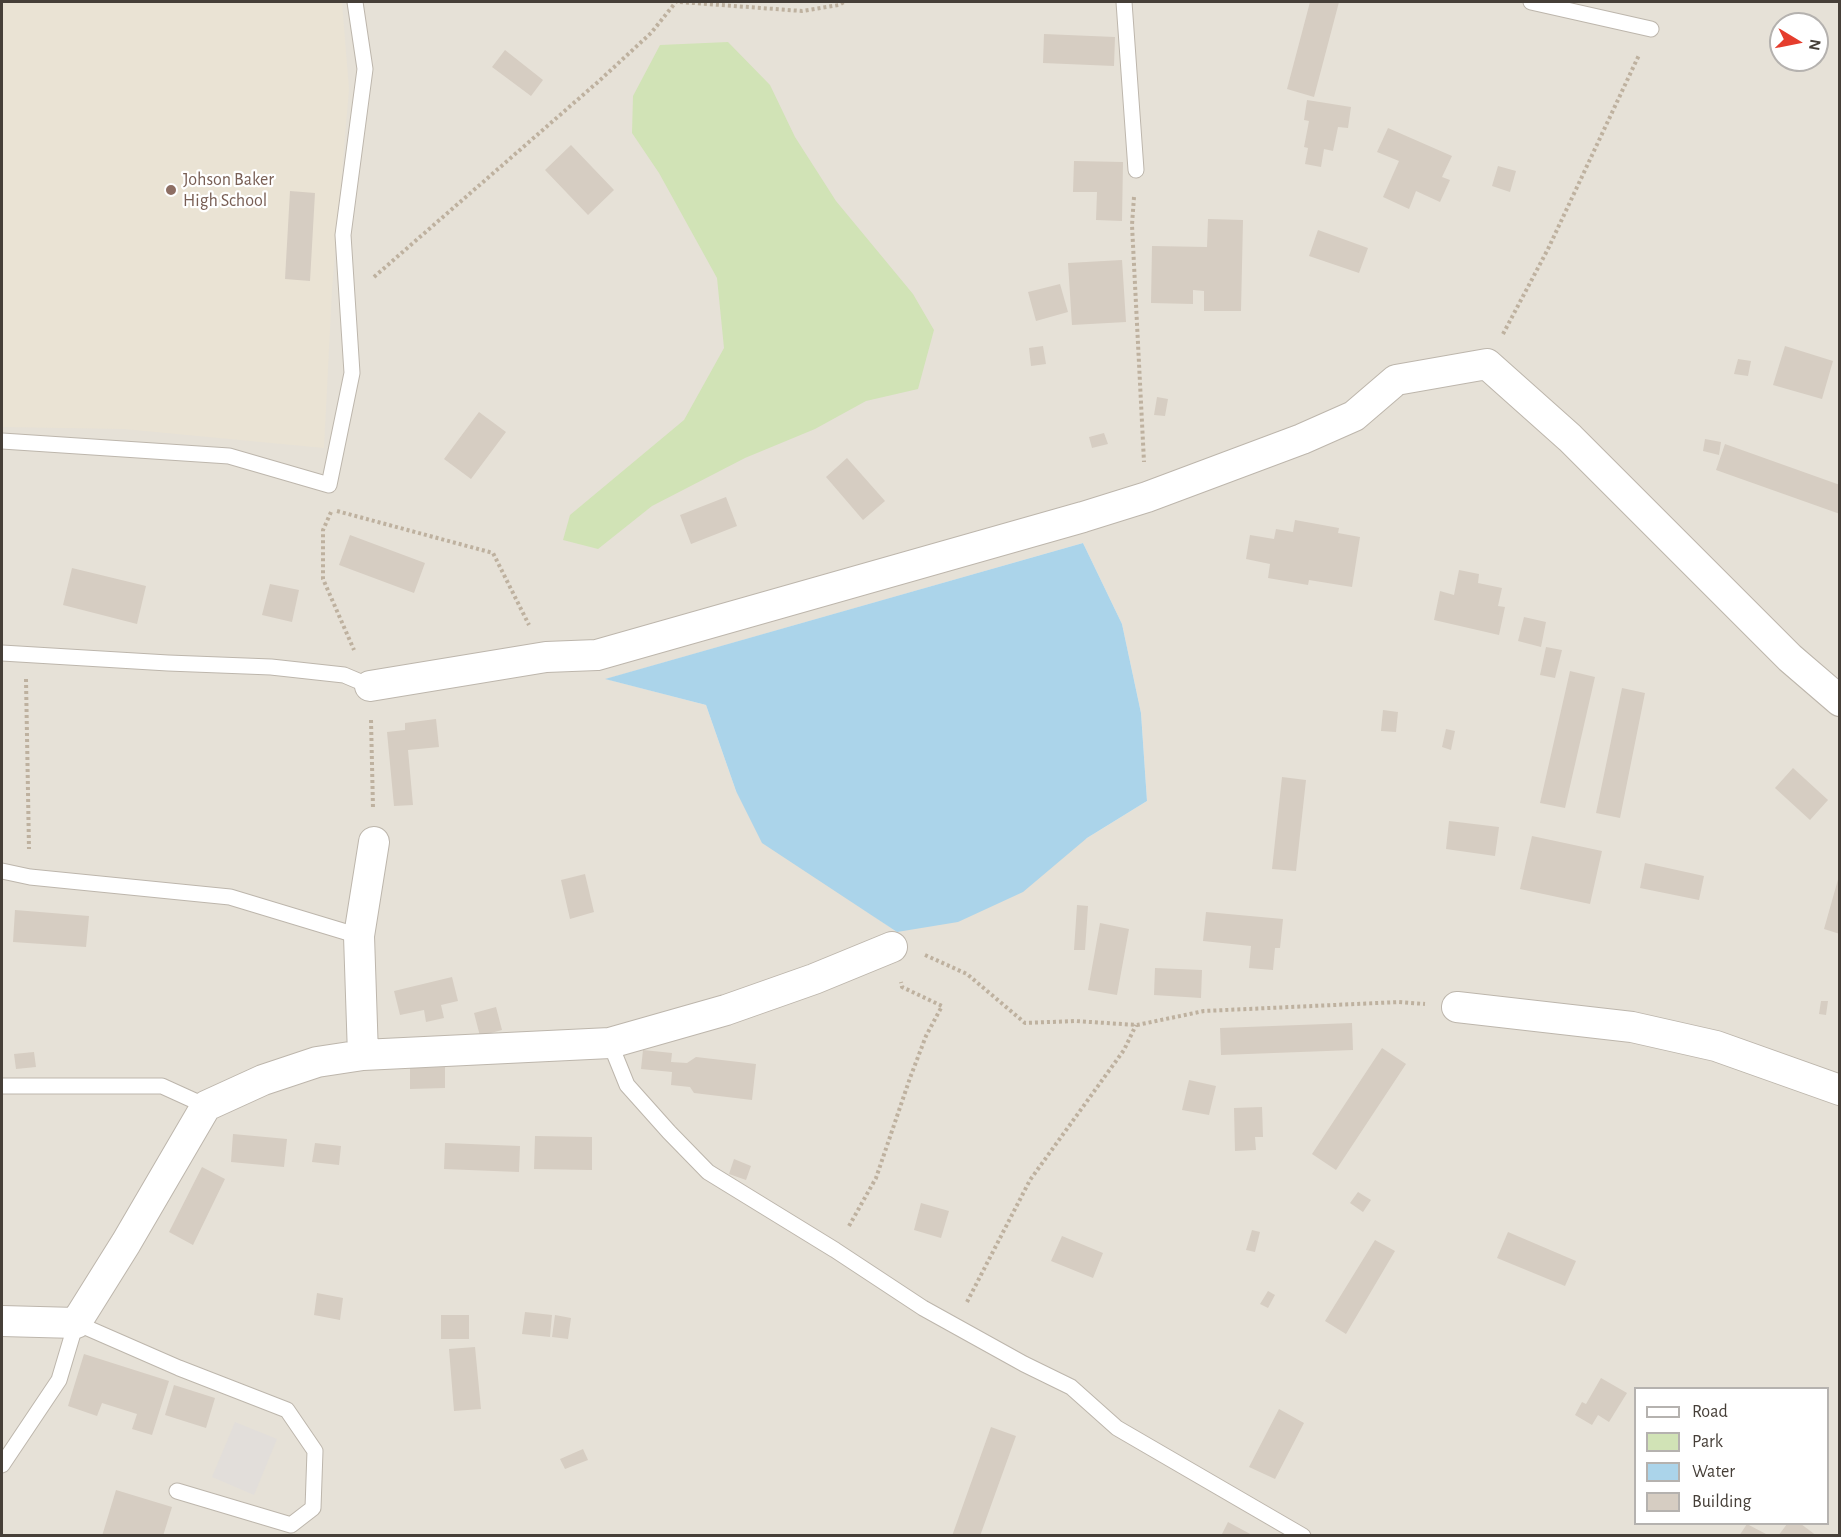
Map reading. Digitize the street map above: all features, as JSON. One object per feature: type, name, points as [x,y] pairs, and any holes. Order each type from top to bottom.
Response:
[{"type":"street","points":[[370,686],[546,657],[597,655],[1071,520],[1147,497],[1302,439],[1354,416],[1396,380],[1486,364],[1570,438],[1790,658],[1839,701]]},
{"type":"street","points":[[363,1055],[359,936],[374,842]]},
{"type":"street","points":[[2,1321],[76,1323],[206,1106],[263,1080],[317,1062],[363,1055],[610,1043],[737,1006],[892,948]]},
{"type":"street","points":[[1457,1007],[1632,1027],[1716,1046],[1839,1089]]},
{"type":"lane","points":[[2,441],[229,456],[329,485],[352,373],[343,234],[365,69],[355,2]]},
{"type":"lane","points":[[1124,2],[1127,18],[1136,170]]},
{"type":"lane","points":[[1531,2],[1652,29]]},
{"type":"lane","points":[[2,653],[271,667],[344,675],[370,686]]},
{"type":"lane","points":[[2,871],[30,877],[230,897],[359,936]]},
{"type":"lane","points":[[610,1043],[627,1085],[708,1172],[954,1327],[1071,1387],[1117,1428],[1303,1536]]},
{"type":"lane","points":[[2,1086],[162,1086],[206,1106]]},
{"type":"lane","points":[[2,1465],[59,1380],[76,1323],[170,1364],[287,1410],[315,1451],[313,1508],[292,1530],[177,1491]]},
{"type":"path","points":[[347,292],[367,284],[414,240],[483,183],[651,33],[678,2],[802,11],[839,5],[844,2]]},
{"type":"path","points":[[1486,364],[1548,249],[1652,29]]},
{"type":"path","points":[[1136,170],[1132,225],[1147,497]]},
{"type":"path","points":[[374,842],[370,686],[323,579],[322,530],[332,510],[493,553],[546,657]]},
{"type":"path","points":[[26,654],[30,877]]},
{"type":"path","points":[[835,1250],[876,1178],[914,1067],[926,1036],[942,1006],[902,987],[892,948],[905,946],[967,974],[1025,1023],[1075,1021],[1137,1025],[1204,1011],[1399,1002],[1457,1007]]},
{"type":"path","points":[[954,1327],[1030,1180],[1124,1050],[1137,1025]]},
{"type":"shaded area","points":[[2,2],[1839,2],[1839,1535],[2,1535]],"holes":[[[1083,543],[1122,624],[1141,713],[1147,801],[1087,838],[897,932],[836,890],[736,791],[706,705],[606,679]]]},
{"type":"shaded area","name":"Johson Baker High School","points":[[2,2],[342,2],[349,89],[332,290],[324,448],[124,429],[2,427]]},
{"type":"shaded area","points":[[235,1422],[277,1439],[254,1495],[212,1477]]},
{"type":"green space","points":[[728,42],[770,85],[795,137],[836,201],[913,294],[934,330],[918,389],[866,401],[815,429],[745,458],[652,506],[598,549],[563,540],[570,515],[684,420],[724,348],[717,278],[659,173],[632,133],[633,96],[660,45]]},
{"type":"water","points":[[1083,543],[1122,624],[1141,713],[1147,801],[1087,838],[1023,892],[958,922],[897,932],[762,843],[736,791],[706,705],[605,679]]},
{"type":"building","points":[[1310,2],[1339,2],[1314,97],[1287,89]]},
{"type":"building","points":[[1044,34],[1115,37],[1114,66],[1043,63]]},
{"type":"building","points":[[505,50],[543,80],[531,96],[492,67]]},
{"type":"building","points":[[1307,100],[1351,107],[1348,128],[1338,127],[1333,151],[1324,149],[1321,167],[1305,164],[1308,148],[1304,147],[1309,121],[1304,120]]},
{"type":"building","points":[[1388,128],[1452,156],[1442,177],[1450,180],[1440,202],[1416,191],[1409,209],[1383,197],[1399,161],[1377,152]]},
{"type":"building","points":[[571,145],[614,190],[588,215],[545,170]]},
{"type":"building","points":[[1074,161],[1123,162],[1122,221],[1096,220],[1097,192],[1073,192]]},
{"type":"building","points":[[1498,166],[1516,171],[1510,192],[1492,186]]},
{"type":"building","points":[[290,191],[315,193],[310,281],[285,279]]},
{"type":"building","points":[[1208,219],[1243,220],[1241,311],[1204,311],[1204,291],[1193,290],[1193,304],[1151,303],[1152,246],[1207,247]]},
{"type":"building","points":[[1318,230],[1368,248],[1359,273],[1309,256]]},
{"type":"building","points":[[1122,260],[1126,322],[1072,325],[1068,263]]},
{"type":"building","points":[[1060,284],[1068,312],[1036,321],[1028,292]]},
{"type":"building","points":[[1043,346],[1046,364],[1031,366],[1029,348]]},
{"type":"building","points":[[1785,346],[1833,361],[1822,399],[1773,385]]},
{"type":"building","points":[[1738,359],[1751,361],[1748,376],[1734,374]]},
{"type":"building","points":[[1157,397],[1168,399],[1165,416],[1154,415]]},
{"type":"building","points":[[479,412],[506,432],[471,479],[444,459]]},
{"type":"building","points":[[1104,433],[1108,444],[1092,448],[1089,437]]},
{"type":"building","points":[[1705,439],[1721,442],[1719,455],[1703,451]]},
{"type":"building","points":[[1725,444],[1840,485],[1840,514],[1716,470]]},
{"type":"building","points":[[847,458],[885,501],[863,520],[826,477]]},
{"type":"building","points":[[726,497],[737,526],[691,544],[680,515]]},
{"type":"building","points":[[1295,520],[1339,528],[1338,533],[1360,537],[1352,587],[1309,580],[1308,585],[1268,578],[1270,564],[1246,559],[1250,535],[1274,539],[1276,529],[1293,532]]},
{"type":"building","points":[[350,535],[425,563],[414,593],[339,565]]},
{"type":"building","points":[[72,568],[146,586],[137,624],[63,605]]},
{"type":"building","points":[[1459,570],[1479,574],[1478,583],[1502,588],[1498,606],[1505,607],[1499,635],[1434,620],[1440,591],[1454,595]]},
{"type":"building","points":[[270,584],[299,590],[292,622],[262,615]]},
{"type":"building","points":[[1524,617],[1546,622],[1541,647],[1518,641]]},
{"type":"building","points":[[1546,647],[1562,650],[1555,678],[1540,675]]},
{"type":"building","points":[[1570,671],[1595,677],[1565,808],[1540,803]]},
{"type":"building","points":[[1622,688],[1645,693],[1620,818],[1596,813]]},
{"type":"building","points":[[1383,710],[1398,712],[1396,732],[1381,731]]},
{"type":"building","points":[[436,719],[439,747],[408,750],[413,805],[394,806],[387,732],[405,730],[405,723]]},
{"type":"building","points":[[1446,729],[1455,731],[1451,750],[1442,747]]},
{"type":"building","points":[[1793,768],[1828,800],[1810,820],[1775,788]]},
{"type":"building","points":[[1282,777],[1306,780],[1296,871],[1272,869]]},
{"type":"building","points":[[1449,821],[1499,827],[1495,856],[1446,849]]},
{"type":"building","points":[[1532,836],[1602,851],[1590,904],[1520,889]]},
{"type":"building","points":[[1645,863],[1704,876],[1699,900],[1640,888]]},
{"type":"building","points":[[585,874],[594,912],[570,919],[561,880]]},
{"type":"building","points":[[1840,876],[1840,934],[1824,929]]},
{"type":"building","points":[[1077,905],[1088,906],[1085,950],[1074,950]]},
{"type":"building","points":[[15,910],[89,916],[86,947],[13,942]]},
{"type":"building","points":[[1206,912],[1283,919],[1280,948],[1275,948],[1273,970],[1249,968],[1251,946],[1203,941]]},
{"type":"building","points":[[1100,923],[1129,929],[1117,995],[1088,990]]},
{"type":"building","points":[[1155,968],[1202,970],[1201,998],[1154,995]]},
{"type":"building","points":[[452,977],[458,1001],[441,1005],[444,1018],[426,1022],[424,1010],[400,1015],[394,991]]},
{"type":"building","points":[[1821,1001],[1828,1001],[1826,1015],[1819,1014]]},
{"type":"building","points":[[496,1007],[502,1030],[480,1036],[474,1013]]},
{"type":"building","points":[[1352,1023],[1353,1050],[1221,1055],[1220,1028]]},
{"type":"building","points":[[1382,1048],[1406,1064],[1336,1170],[1312,1154]]},
{"type":"building","points":[[643,1050],[672,1053],[671,1062],[687,1063],[696,1057],[756,1064],[752,1100],[694,1093],[690,1087],[671,1085],[672,1072],[641,1069]]},
{"type":"building","points":[[34,1052],[36,1067],[16,1069],[14,1054]]},
{"type":"building","points":[[445,1067],[445,1088],[410,1089],[410,1068]]},
{"type":"building","points":[[1189,1080],[1216,1086],[1209,1115],[1182,1110]]},
{"type":"building","points":[[1262,1107],[1263,1137],[1255,1137],[1256,1150],[1235,1151],[1234,1108]]},
{"type":"building","points":[[233,1134],[287,1139],[284,1167],[231,1162]]},
{"type":"building","points":[[535,1136],[592,1137],[592,1170],[534,1169]]},
{"type":"building","points":[[315,1143],[341,1146],[339,1165],[312,1162]]},
{"type":"building","points":[[445,1143],[520,1146],[519,1172],[444,1169]]},
{"type":"building","points":[[734,1159],[751,1166],[746,1180],[729,1174]]},
{"type":"building","points":[[202,1167],[225,1179],[193,1245],[169,1232]]},
{"type":"building","points":[[1358,1192],[1371,1200],[1363,1212],[1350,1203]]},
{"type":"building","points":[[921,1203],[949,1211],[941,1238],[914,1230]]},
{"type":"building","points":[[1252,1230],[1260,1232],[1255,1252],[1246,1250]]},
{"type":"building","points":[[1508,1232],[1576,1261],[1565,1286],[1497,1258]]},
{"type":"building","points":[[1062,1236],[1103,1253],[1093,1278],[1051,1261]]},
{"type":"building","points":[[1375,1240],[1395,1251],[1346,1334],[1325,1321]]},
{"type":"building","points":[[1268,1291],[1275,1295],[1268,1308],[1260,1304]]},
{"type":"building","points":[[317,1293],[343,1298],[340,1320],[314,1315]]},
{"type":"building","points":[[525,1312],[552,1315],[550,1337],[522,1334]]},
{"type":"building","points":[[441,1315],[469,1315],[469,1339],[441,1339]]},
{"type":"building","points":[[555,1315],[571,1318],[568,1339],[552,1337]]},
{"type":"building","points":[[475,1347],[481,1409],[454,1411],[449,1349]]},
{"type":"building","points":[[84,1354],[169,1381],[152,1435],[132,1429],[137,1414],[102,1403],[97,1416],[68,1406]]},
{"type":"building","points":[[1601,1378],[1627,1393],[1609,1422],[1598,1415],[1592,1425],[1575,1415],[1582,1402],[1586,1404]]},
{"type":"building","points":[[174,1385],[215,1398],[206,1428],[165,1415]]},
{"type":"building","points":[[1279,1409],[1304,1423],[1275,1479],[1249,1467]]},
{"type":"building","points":[[991,1427],[1016,1436],[980,1536],[952,1536]]},
{"type":"building","points":[[583,1449],[588,1460],[565,1469],[560,1459]]},
{"type":"building","points":[[116,1490],[172,1507],[163,1536],[102,1536]]},
{"type":"building","points":[[1228,1522],[1254,1536],[1221,1536]]},
{"type":"building","points":[[1746,1525],[1766,1534],[1765,1536],[1739,1536]]},
{"type":"building","points":[[1786,1525],[1802,1525],[1817,1536],[1778,1536]]},
{"type":"place","name":"Johson Baker High School","points":[[171,190]]}]
